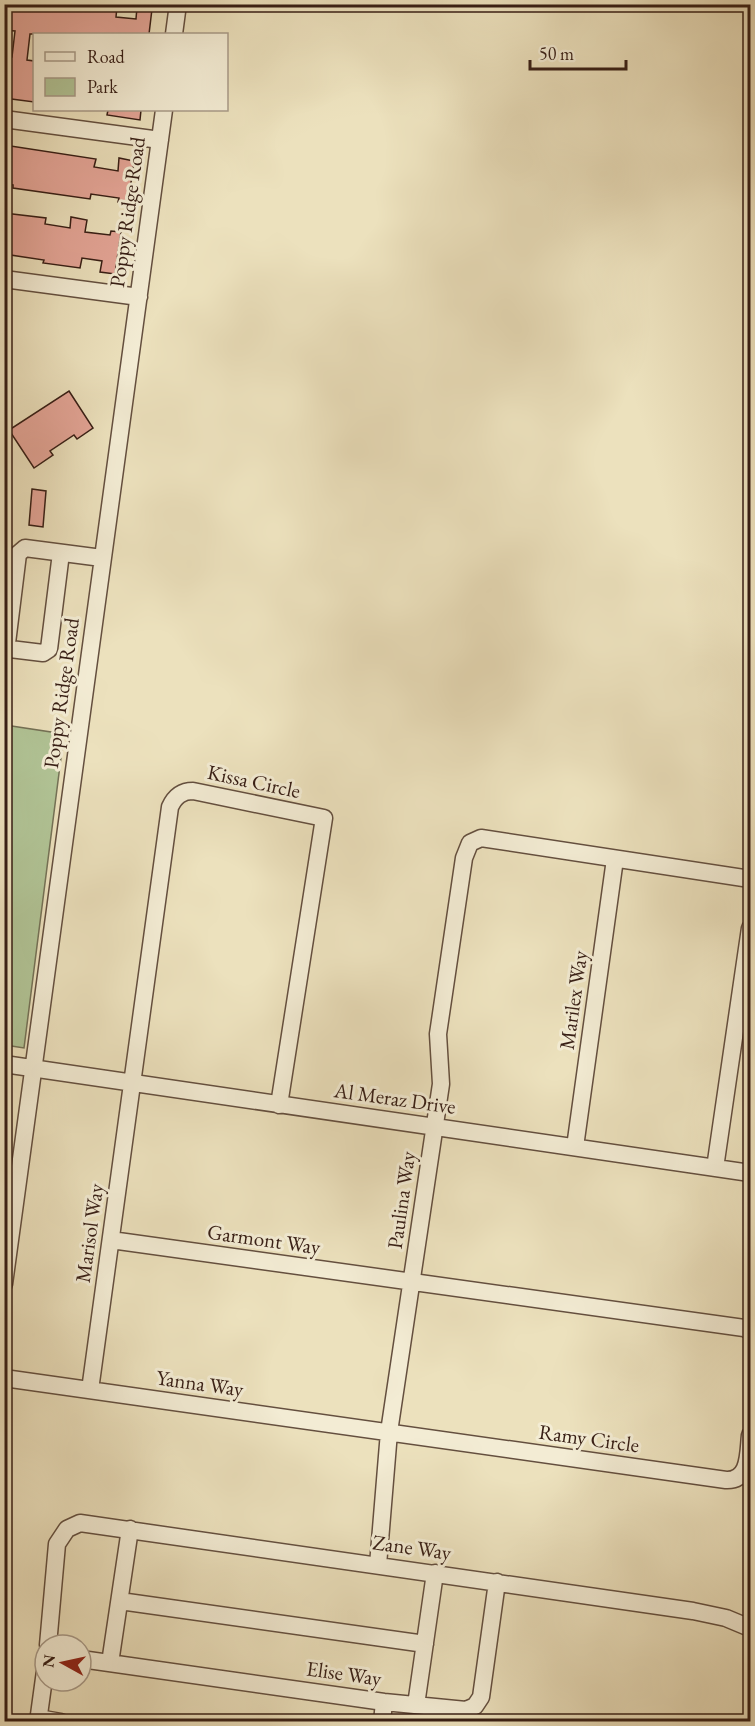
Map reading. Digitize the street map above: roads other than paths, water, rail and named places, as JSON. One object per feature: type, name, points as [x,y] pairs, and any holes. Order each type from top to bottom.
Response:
[{"type":"street","points":[[174,33],[178,4]]},
{"type":"street","name":"Poppy Ridge Road","points":[[4,1284],[9,1224],[164,111]]},
{"type":"street","points":[[4,119],[160,140]]},
{"type":"street","points":[[4,279],[139,297]]},
{"type":"street","points":[[62,553],[49,649],[43,653],[10,649],[7,643],[18,554],[25,548],[102,558]]},
{"type":"street","name":"Kissa Circle","points":[[132,1083],[170,807],[177,796],[194,791],[324,818],[279,1105]]},
{"type":"street","name":"Paulina Way","points":[[378,1565],[389,1432],[441,1084],[438,1034],[464,858],[470,843],[481,838],[615,859]]},
{"type":"street","points":[[615,859],[750,879]]},
{"type":"street","name":"Marilex Way","points":[[575,1148],[615,859]]},
{"type":"street","points":[[716,1168],[750,928]]},
{"type":"street","name":"Al Meraz Drive","points":[[4,1064],[750,1173]]},
{"type":"street","name":"Marisol Way","points":[[90,1390],[132,1083]]},
{"type":"street","name":"Garmont Way","points":[[111,1240],[412,1282]]},
{"type":"street","points":[[412,1282],[744,1328],[750,1331]]},
{"type":"street","name":"Yanna Way","points":[[4,1378],[389,1432]]},
{"type":"street","name":"Ramy Circle","points":[[389,1432],[731,1480],[744,1472],[750,1436]]},
{"type":"street","name":"Zane Way","points":[[49,1633],[57,1544],[67,1529],[80,1523],[693,1611],[726,1618],[750,1628]]},
{"type":"street","points":[[110,1663],[130,1529]]},
{"type":"street","points":[[416,1705],[435,1573]]},
{"type":"street","name":"Elise Way","points":[[93,1661],[384,1702],[466,1710],[478,1702],[497,1582]]},
{"type":"street","points":[[120,1601],[425,1644]]},
{"type":"street","points":[[42,1693],[38,1720],[61,1722]]},
{"type":"street","points":[[381,1722],[384,1702]]}]
